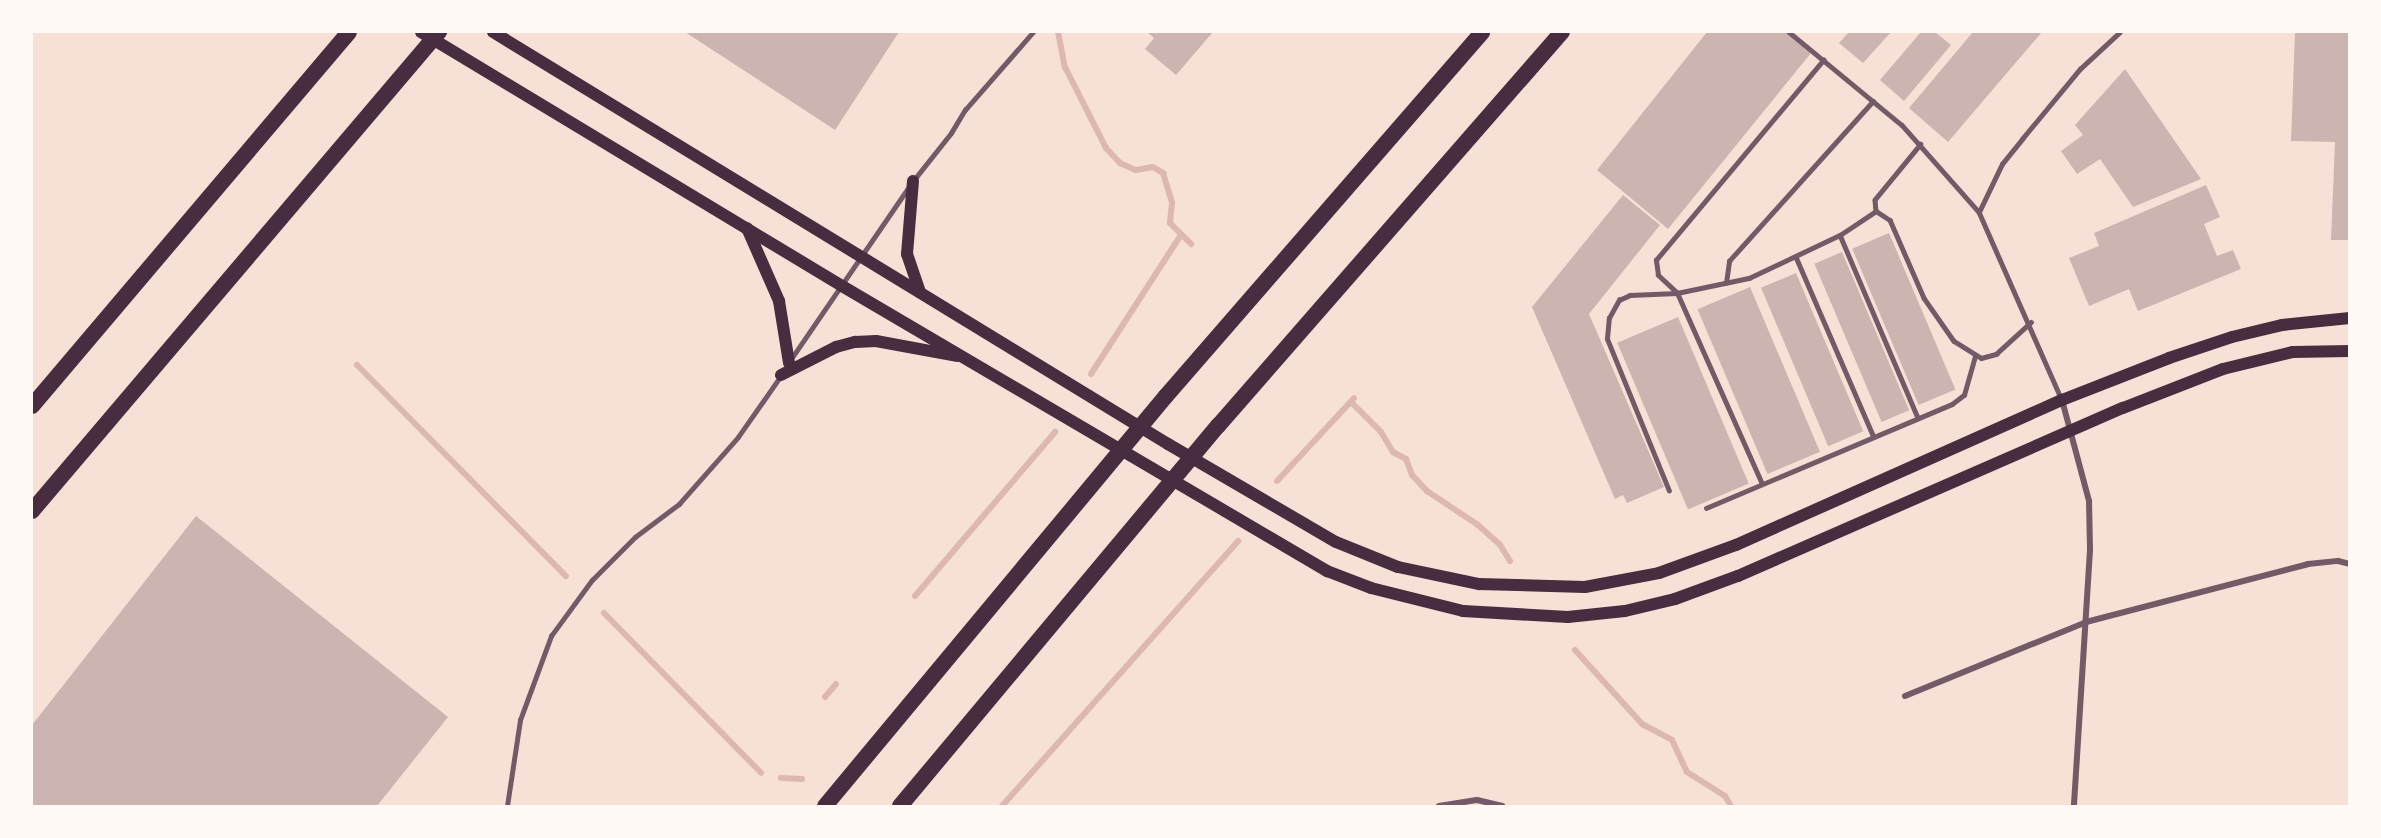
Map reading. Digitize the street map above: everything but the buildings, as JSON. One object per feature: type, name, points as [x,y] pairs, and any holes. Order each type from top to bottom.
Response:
[{"type":"highway","points":[[32,406],[349,32]]},
{"type":"highway","points":[[32,511],[439,32]]},
{"type":"highway","points":[[825,807],[1084,499],[1166,396],[1482,32]]},
{"type":"highway","points":[[900,807],[1218,426],[1562,32]]},
{"type":"main road","points":[[421,32],[842,286],[1327,570],[1422,603],[1504,616],[1568,617],[1626,611],[1675,599],[1738,576],[2071,433],[2123,408],[2242,363],[2293,352],[2349,351]]},
{"type":"main road","points":[[493,32],[862,255],[1168,444],[1336,542],[1398,567],[1509,588],[1586,587],[1659,573],[1698,560],[2062,399],[2232,336],[2304,320],[2349,318]]},
{"type":"main road","points":[[912,181],[907,254],[920,292]]},
{"type":"main road","points":[[747,227],[779,301],[789,363]]},
{"type":"main road","points":[[781,375],[826,351],[855,342],[876,341],[967,358]]},
{"type":"street","points":[[2062,399],[2089,501],[2086,621],[2074,807]]},
{"type":"street","points":[[1905,696],[2086,621],[2308,564],[2338,561],[2349,564]]},
{"type":"street","points":[[1438,807],[1477,800],[1502,807]]},
{"type":"lane","points":[[1789,32],[1873,100],[1921,144],[1978,212],[2031,322],[2062,399]]},
{"type":"lane","points":[[1978,212],[2015,147],[2080,69],[2120,32]]},
{"type":"lane","points":[[507,807],[520,720],[551,636],[592,580],[635,537],[679,504],[731,446],[912,181],[951,133],[965,110],[1031,33]]},
{"type":"lane","points":[[1762,484],[1677,293],[1658,275],[1656,260],[1823,60]]},
{"type":"lane","points":[[1726,283],[1729,261],[1873,100]]},
{"type":"lane","points":[[1876,211],[1875,200],[1880,192],[1921,144]]},
{"type":"lane","points":[[1876,211],[1890,220],[1924,298],[1942,327],[1954,341],[1975,356],[1991,357],[2031,322]]},
{"type":"lane","points":[[1669,491],[1607,339],[1609,318],[1619,300],[1630,295],[1677,293],[1749,278],[1840,236],[1876,211]]},
{"type":"lane","points":[[1840,236],[1918,418]]},
{"type":"lane","points":[[1796,257],[1874,437]]},
{"type":"lane","points":[[1706,508],[1918,418],[1965,395],[1975,356]]},
{"type":"waterway","points":[[1058,32],[1065,67],[1106,148],[1120,163],[1136,170],[1153,167],[1163,173],[1172,203],[1170,223],[1191,244]]},
{"type":"waterway","points":[[1091,374],[1181,235]]},
{"type":"waterway","points":[[357,365],[566,576]]},
{"type":"waterway","points":[[1277,481],[1354,398]]},
{"type":"waterway","points":[[1352,403],[1381,432],[1393,452],[1406,459],[1412,475],[1427,491],[1478,525],[1500,545],[1510,561]]},
{"type":"waterway","points":[[915,596],[1055,432]]},
{"type":"waterway","points":[[1002,806],[1238,541]]},
{"type":"waterway","points":[[604,613],[761,773]]},
{"type":"waterway","points":[[1575,650],[1642,724],[1672,740],[1687,772],[1725,796],[1731,806]]},
{"type":"waterway","points":[[825,697],[836,684]]},
{"type":"waterway","points":[[781,778],[802,779]]}]
